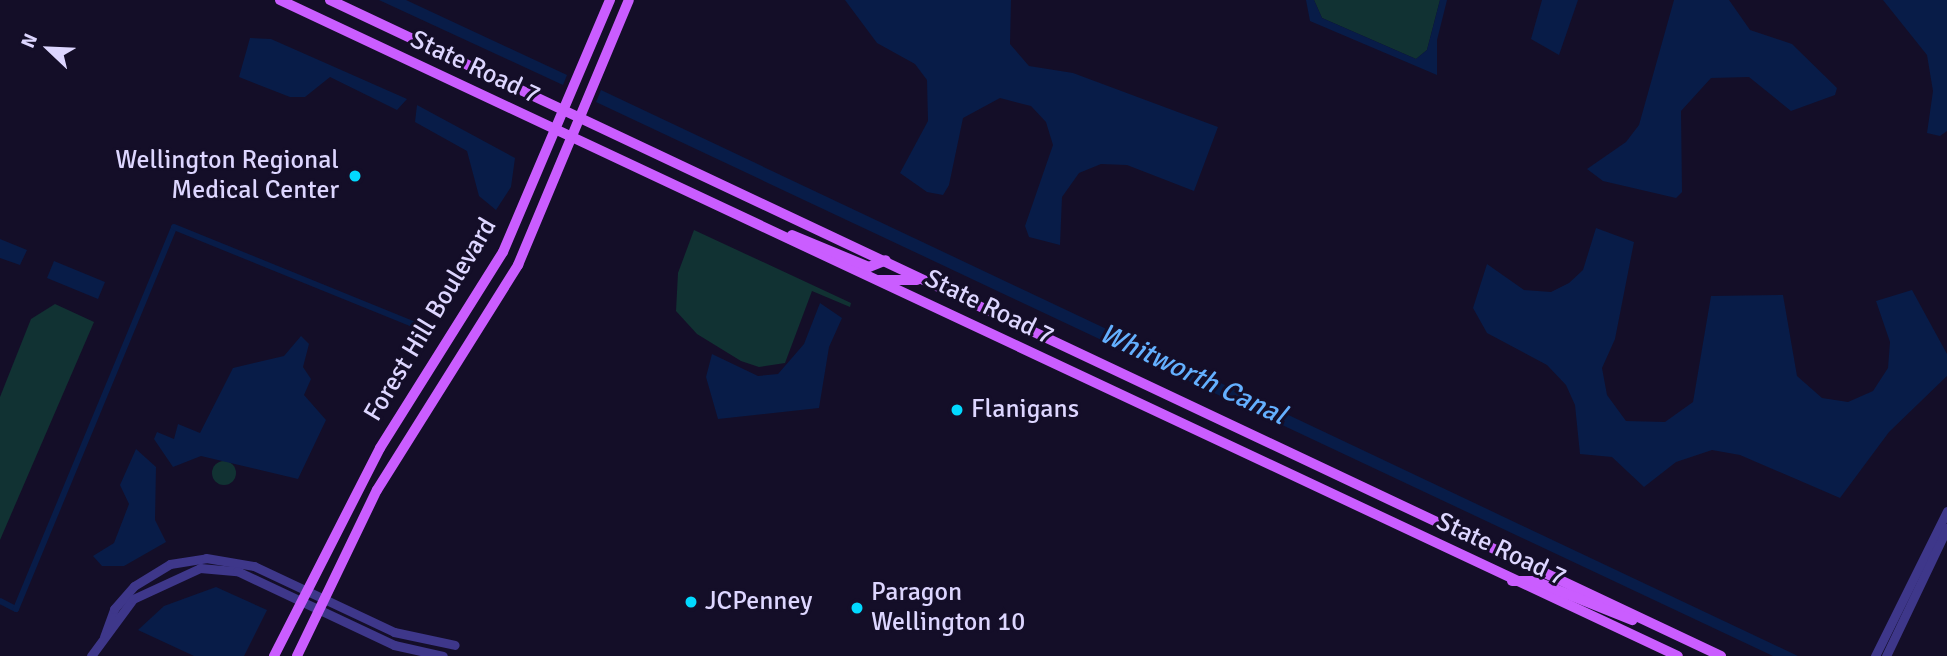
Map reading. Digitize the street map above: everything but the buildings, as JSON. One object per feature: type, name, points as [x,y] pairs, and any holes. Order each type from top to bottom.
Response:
[{"type":"main road","name":"State Road 7","points":[[280,0],[573,140],[779,233],[1512,581],[1678,656]]},
{"type":"main road","name":"State Road 7","points":[[330,0],[582,116],[1721,656]]},
{"type":"main road","name":"Forest Hill Boulevard","points":[[274,656],[305,590],[380,449],[462,323],[503,252],[610,0]]},
{"type":"main road","name":"Forest Hill Boulevard","points":[[298,656],[377,490],[518,265],[573,140],[629,0]]},
{"type":"main road","points":[[779,233],[807,238],[869,267],[886,260]]},
{"type":"main road","points":[[879,281],[906,277],[943,287]]},
{"type":"main road","points":[[462,323],[462,354]]},
{"type":"main road","points":[[1512,581],[1535,581],[1658,626]]},
{"type":"street","points":[[1875,656],[1947,511]]},
{"type":"street","points":[[1886,656],[1947,528]]},
{"type":"street","points":[[104,637],[114,609],[134,586],[181,561],[240,561],[394,632],[455,645]]},
{"type":"street","points":[[91,656],[145,590],[200,568],[237,571],[394,645],[443,656]]},
{"type":"green space","points":[[1314,0],[1440,0],[1427,50],[1416,59],[1322,18]]},
{"type":"green space","points":[[694,230],[851,303],[850,307],[812,291],[785,363],[759,367],[741,361],[697,334],[676,311],[678,273]]},
{"type":"green space","points":[[55,304],[94,322],[0,540],[0,397],[31,319]]},
{"type":"green space","points":[[224,461],[233,464],[236,473],[233,482],[224,485],[215,482],[212,473],[215,464]]},
{"type":"water","points":[[379,0],[406,0],[567,75],[563,85]]},
{"type":"water","points":[[845,0],[1011,0],[1010,44],[1029,66],[1073,73],[1218,127],[1194,191],[1127,165],[1101,164],[1079,173],[1062,197],[1060,245],[1029,237],[1025,226],[1053,145],[1046,122],[1031,106],[1000,98],[963,118],[949,185],[943,195],[927,192],[900,173],[928,121],[927,80],[915,64],[877,43]]},
{"type":"water","points":[[1306,0],[1314,0],[1322,18],[1416,59],[1427,50],[1440,0],[1447,0],[1437,40],[1437,75],[1310,21]]},
{"type":"water","points":[[1542,0],[1578,0],[1559,55],[1531,39]]},
{"type":"water","points":[[1674,0],[1729,0],[1750,30],[1792,44],[1837,88],[1835,95],[1791,111],[1749,77],[1711,78],[1681,111],[1682,192],[1676,198],[1603,181],[1587,169],[1626,142],[1639,125]]},
{"type":"water","points":[[1883,0],[1947,0],[1947,131],[1940,136],[1927,133],[1933,91],[1927,55]]},
{"type":"water","points":[[250,38],[271,39],[407,99],[397,110],[330,77],[305,97],[290,97],[239,77]]},
{"type":"water","name":"Whitworth Canal","points":[[601,90],[1798,656],[1773,656],[596,102]]},
{"type":"water","points":[[417,105],[515,158],[511,187],[496,210],[479,196],[467,151],[415,122]]},
{"type":"water","points":[[1596,228],[1634,242],[1615,339],[1602,368],[1607,395],[1626,421],[1665,422],[1693,402],[1711,296],[1783,295],[1797,376],[1822,398],[1848,402],[1873,391],[1888,368],[1890,342],[1876,301],[1912,290],[1947,354],[1947,376],[1889,432],[1840,498],[1740,455],[1712,450],[1676,462],[1644,487],[1612,457],[1580,454],[1575,405],[1566,385],[1547,365],[1487,333],[1473,308],[1487,264],[1524,290],[1551,292],[1569,283],[1583,270]]},
{"type":"water","points":[[0,239],[27,250],[20,265],[0,258]]},
{"type":"water","points":[[54,261],[105,282],[98,299],[47,278]]},
{"type":"water","points":[[820,303],[842,318],[829,347],[819,408],[718,419],[706,377],[712,354],[758,376],[778,374],[804,344]]},
{"type":"water","points":[[301,336],[309,344],[303,367],[311,379],[304,395],[326,420],[298,479],[201,456],[173,467],[154,439],[157,432],[174,439],[178,424],[200,433],[233,368],[284,356]]},
{"type":"water","points":[[136,449],[156,467],[155,520],[166,542],[124,566],[102,566],[93,556],[114,543],[129,504],[120,485]]},
{"type":"water","points":[[216,587],[267,610],[244,656],[194,656],[138,630],[164,606]]},
{"type":"waterway","points":[[0,601],[16,609],[174,227],[425,329]]},
{"type":"place","name":"Wellington Regional Medical Center","points":[[355,176]]},
{"type":"place","name":"Flanigans","points":[[957,410]]},
{"type":"place","name":"JCPenney","points":[[691,602]]},
{"type":"place","name":"Paragon Wellington 10","points":[[857,608]]}]
